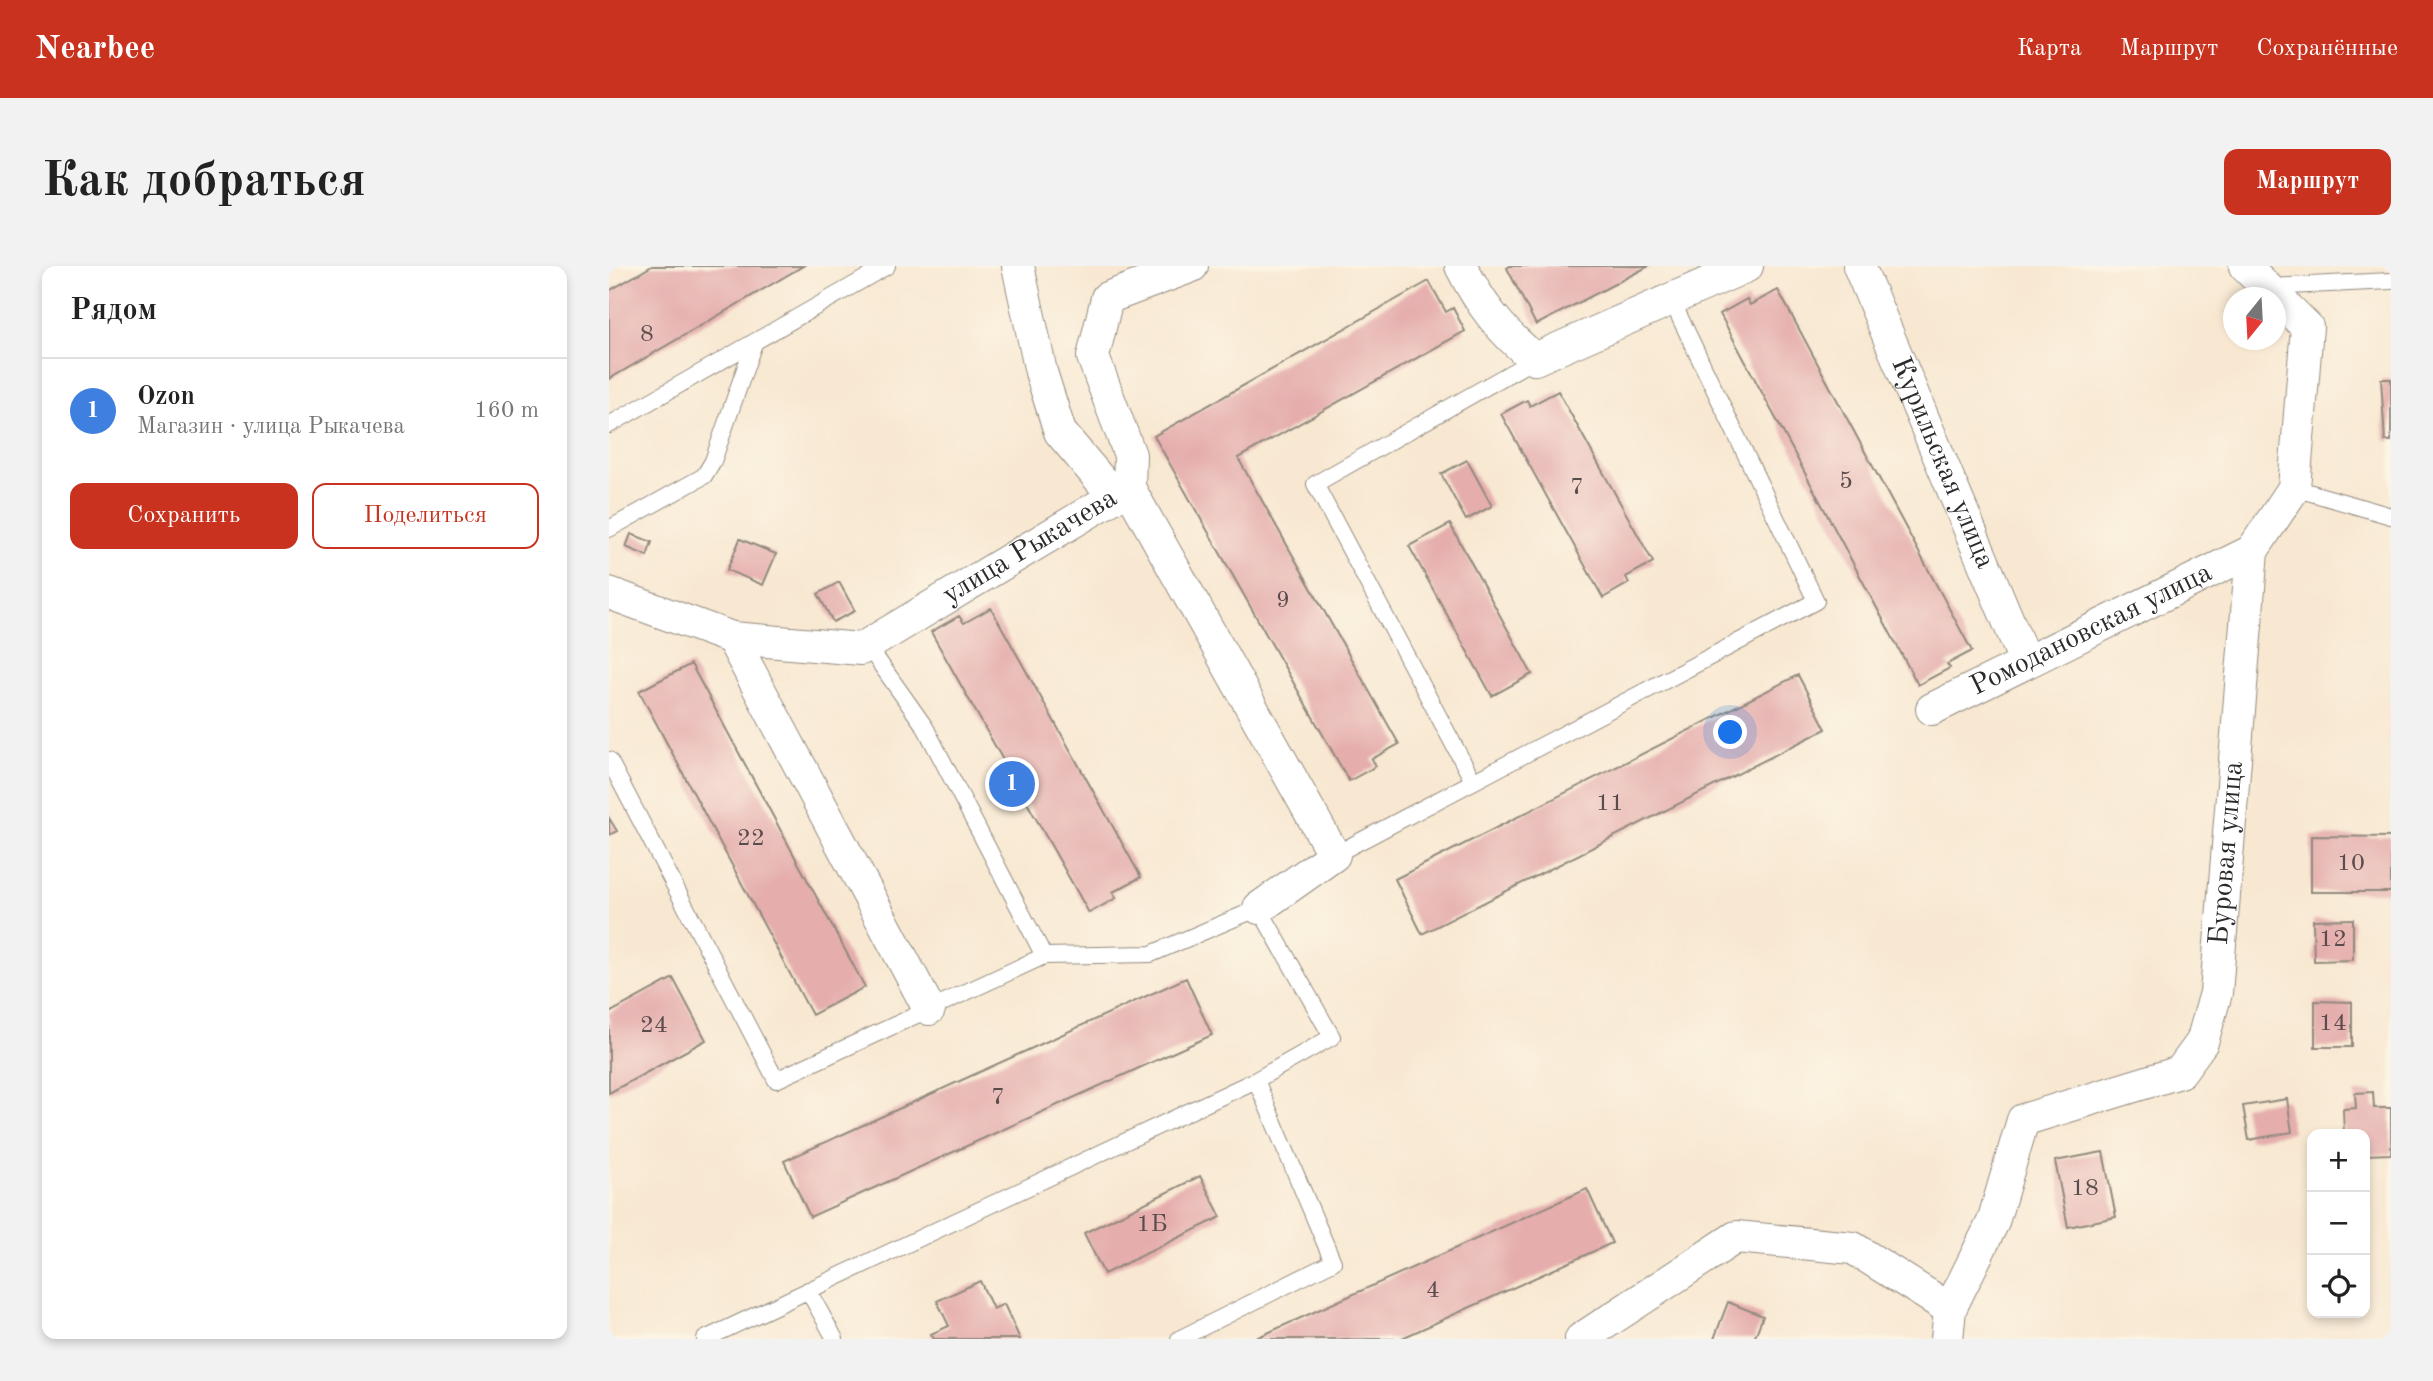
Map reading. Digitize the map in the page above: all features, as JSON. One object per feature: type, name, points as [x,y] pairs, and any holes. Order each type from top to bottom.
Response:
[{"type":"street","points":[[1018,266],[1041,372],[1060,432],[1114,496],[1129,488],[1130,455],[1093,356],[1107,298],[1192,266]]},
{"type":"street","points":[[1461,266],[1475,294],[1509,338],[1535,359],[1747,266]]},
{"type":"street","name":"Курильская улица","points":[[1859,266],[2025,661]]},
{"type":"street","name":"Буровая улица","points":[[1948,1324],[1993,1222],[2023,1120],[2180,1072],[2202,1042],[2215,993],[2252,551],[2294,488],[2307,327],[2255,277]]},
{"type":"street","name":"улица Рыкачева","points":[[867,646],[1129,488],[1334,855]]},
{"type":"street","name":"Ромодановская улица","points":[[1932,709],[2252,551]]},
{"type":"street","points":[[609,593],[732,638],[861,649],[867,646]]},
{"type":"street","points":[[732,638],[929,1009]]},
{"type":"street","points":[[1259,908],[1334,855]]},
{"type":"street","points":[[1581,1339],[1736,1237],[1853,1248],[1948,1324]]},
{"type":"lane","points":[[609,425],[887,266]]},
{"type":"lane","points":[[2255,277],[2391,281]]},
{"type":"lane","points":[[1334,855],[1816,601],[1671,299]]},
{"type":"lane","points":[[609,529],[704,476],[713,461],[754,342]]},
{"type":"lane","points":[[1473,781],[1315,484],[1535,359]]},
{"type":"lane","points":[[2294,488],[2391,516]]},
{"type":"lane","points":[[867,646],[925,727],[1044,956]]},
{"type":"lane","points":[[609,760],[776,1080],[1044,956],[1151,954],[1259,908],[1332,1037],[1256,1080],[705,1339]]},
{"type":"lane","points":[[1179,1339],[1332,1262],[1256,1080]]},
{"type":"lane","points":[[809,1290],[835,1339]]},
{"type":"building","points":[[652,266],[803,266],[609,379],[609,291]]},
{"type":"building","points":[[1649,266],[1536,325],[1507,268]]},
{"type":"building","points":[[1429,281],[1446,312],[1453,308],[1465,331],[1238,458],[1399,744],[1372,759],[1376,766],[1349,781],[1154,436]]},
{"type":"building","points":[[1778,290],[1972,651],[1947,664],[1950,668],[1918,685],[1720,314],[1747,299],[1750,305]]},
{"type":"building","points":[[2381,379],[2391,379],[2391,441],[2385,441]]},
{"type":"building","points":[[1558,391],[1653,562],[1626,577],[1629,583],[1603,598],[1501,414],[1527,400],[1530,406]]},
{"type":"building","points":[[1467,460],[1492,506],[1466,520],[1441,474]]},
{"type":"building","points":[[1450,524],[1532,674],[1492,696],[1409,546]]},
{"type":"building","points":[[631,534],[652,542],[647,556],[626,547]]},
{"type":"building","points":[[740,539],[776,554],[763,585],[727,570]]},
{"type":"building","points":[[839,582],[855,611],[833,622],[818,594]]},
{"type":"building","points":[[991,608],[1141,877],[1113,892],[1116,898],[1089,913],[931,632],[959,616],[964,623]]},
{"type":"building","points":[[691,664],[865,987],[812,1015],[639,691]]},
{"type":"building","points":[[1798,675],[1826,729],[1422,934],[1395,879]]},
{"type":"building","points":[[609,818],[617,831],[609,835]]},
{"type":"building","points":[[2311,836],[2391,837],[2391,892],[2311,892]]},
{"type":"building","points":[[2353,919],[2353,960],[2314,961],[2313,920]]},
{"type":"building","points":[[673,978],[706,1040],[609,1093],[609,1013]]},
{"type":"building","points":[[1186,978],[1212,1035],[810,1217],[784,1161]]},
{"type":"building","points":[[2315,1001],[2352,1002],[2352,1047],[2315,1047]]},
{"type":"building","points":[[2373,1092],[2374,1108],[2391,1108],[2391,1154],[2370,1155],[2370,1129],[2344,1129],[2343,1109],[2356,1108],[2355,1093]]},
{"type":"building","points":[[2287,1099],[2292,1132],[2249,1140],[2243,1106]]},
{"type":"building","points":[[2103,1152],[2116,1217],[2068,1227],[2055,1161]]},
{"type":"building","points":[[1200,1176],[1221,1217],[1104,1274],[1084,1233]]},
{"type":"building","points":[[1587,1189],[1612,1243],[1400,1339],[1254,1339]]},
{"type":"building","points":[[980,1281],[993,1309],[1004,1304],[1020,1339],[934,1339],[931,1334],[949,1326],[937,1301]]},
{"type":"building","points":[[1728,1302],[1763,1316],[1754,1339],[1714,1339]]},
{"type":"place","name":"Ozon","points":[[1012,784]]}]
